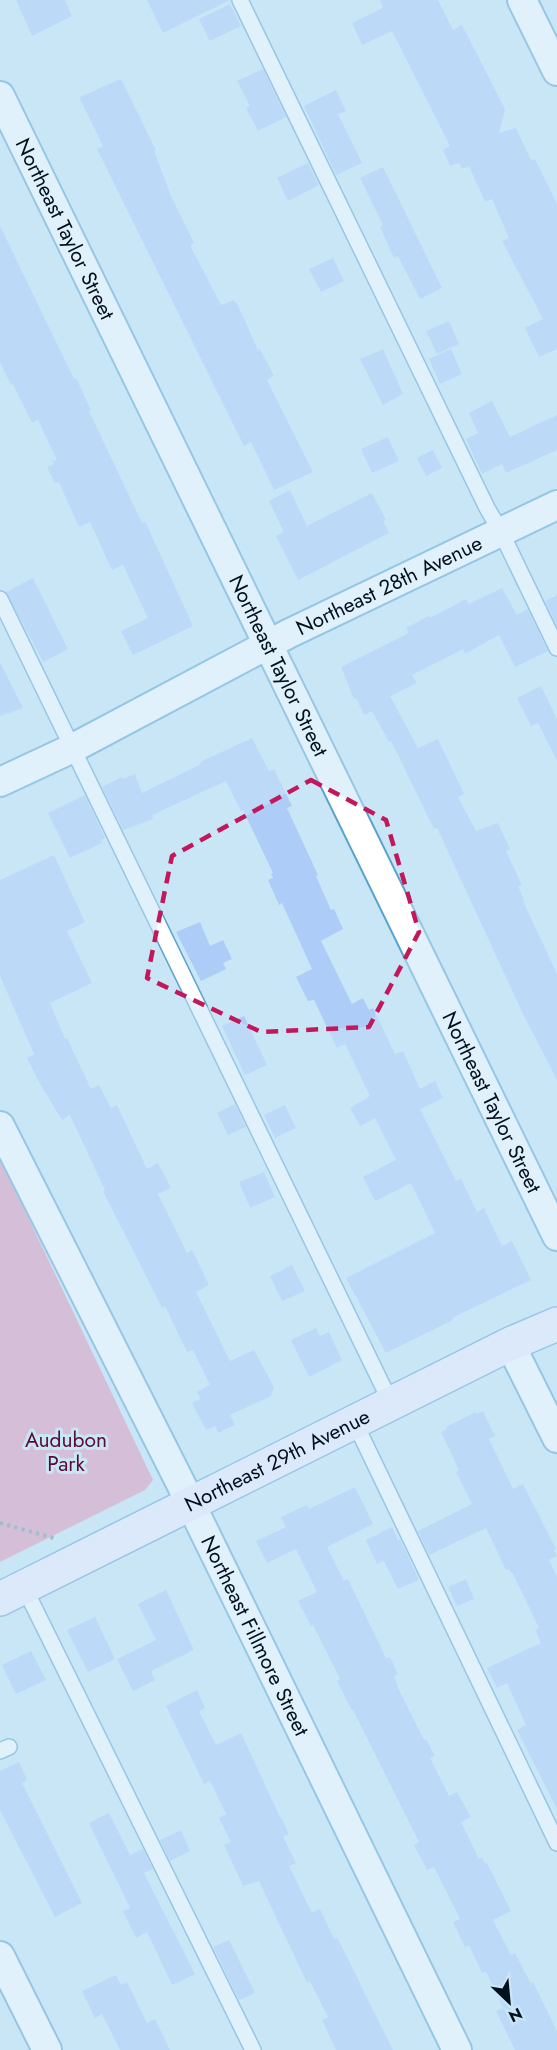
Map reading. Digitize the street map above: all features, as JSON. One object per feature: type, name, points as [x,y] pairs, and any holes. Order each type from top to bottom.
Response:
[{"type":"street","points":[[522,0],[557,71]]},
{"type":"street","name":"Northeast Taylor Street","points":[[0,96],[557,1236]]},
{"type":"street","name":"Northeast 28th Avenue","points":[[0,782],[73,748],[267,645],[557,505]]},
{"type":"street","name":"Northeast Fillmore Street","points":[[0,1126],[190,1503],[457,2050]]},
{"type":"street","name":"Northeast 29th Avenue","points":[[12,1593],[510,1344],[557,1324]]},
{"type":"street","points":[[510,1344],[557,1438]]},
{"type":"street","points":[[0,1956],[47,2050]]},
{"type":"lane","points":[[240,0],[557,648]]},
{"type":"lane","points":[[0,599],[391,1403]]},
{"type":"lane","points":[[354,1421],[557,1843]]},
{"type":"lane","points":[[12,1593],[253,2050]]},
{"type":"path","points":[[0,1523],[63,1541]]},
{"type":"highlighted area","points":[[311,780],[386,820],[419,932],[369,1027],[261,1032],[147,978],[172,856]]},
{"type":"green space","name":"Audubon Park","points":[[0,1158],[153,1480],[145,1490],[0,1562]]},
{"type":"building","points":[[16,0],[65,0],[72,16],[32,36]]},
{"type":"building","points":[[147,0],[230,0],[163,33]]},
{"type":"building","points":[[380,0],[438,0],[453,30],[462,25],[505,109],[499,133],[516,128],[531,160],[535,159],[557,204],[557,349],[539,357],[525,328],[543,319],[502,241],[509,238],[492,199],[485,202],[469,166],[462,169],[459,163],[450,166],[443,150],[450,146],[392,31],[362,45],[352,23],[383,8]]},
{"type":"building","points":[[230,4],[241,26],[210,41],[199,19]]},
{"type":"building","points":[[263,69],[286,117],[258,131],[246,108],[250,106],[237,81]]},
{"type":"building","points":[[121,79],[156,150],[154,151],[171,196],[194,243],[191,247],[221,305],[234,300],[237,303],[258,350],[260,349],[274,376],[267,380],[313,472],[274,490],[251,442],[244,446],[97,149],[103,146],[80,97]]},
{"type":"building","points":[[336,90],[346,111],[338,114],[362,163],[336,175],[304,106]]},
{"type":"building","points":[[308,163],[319,185],[288,201],[277,178]]},
{"type":"building","points":[[383,167],[442,288],[420,299],[398,256],[394,258],[380,227],[383,225],[360,178]]},
{"type":"building","points":[[0,226],[74,379],[76,378],[91,410],[89,411],[142,523],[145,521],[193,626],[133,655],[121,631],[148,618],[123,565],[112,570],[90,522],[79,527],[59,482],[55,483],[47,467],[54,464],[52,461],[57,460],[38,420],[32,423],[0,362]]},
{"type":"building","points":[[333,258],[344,281],[321,292],[309,269]]},
{"type":"building","points":[[449,321],[459,344],[437,354],[426,331]]},
{"type":"building","points":[[383,349],[403,394],[383,405],[360,359]]},
{"type":"building","points":[[451,349],[462,374],[440,384],[429,359]]},
{"type":"building","points":[[492,401],[510,437],[557,415],[557,450],[506,473],[502,464],[482,474],[466,439],[478,433],[469,413]]},
{"type":"building","points":[[388,437],[399,461],[372,473],[361,449]]},
{"type":"building","points":[[433,450],[442,468],[426,476],[417,458]]},
{"type":"building","points":[[290,490],[307,526],[372,493],[386,520],[383,521],[389,533],[298,580],[276,536],[284,532],[269,501]]},
{"type":"building","points":[[33,578],[68,649],[43,662],[6,592]]},
{"type":"building","points":[[502,588],[517,615],[528,609],[548,651],[515,667],[499,635],[465,654],[463,649],[412,675],[417,683],[390,696],[418,748],[438,739],[464,794],[458,797],[476,831],[498,823],[510,849],[506,851],[522,885],[518,886],[523,901],[557,974],[557,1080],[523,1014],[437,828],[434,829],[391,741],[389,742],[372,711],[364,715],[356,698],[354,699],[341,667],[409,633],[406,628],[429,616],[430,618],[466,599],[469,604]]},
{"type":"building","points":[[557,595],[557,626],[545,601]]},
{"type":"building","points":[[0,662],[23,708],[0,716]]},
{"type":"building","points":[[541,686],[557,719],[557,761],[538,723],[531,726],[517,698]]},
{"type":"building","points":[[252,738],[269,771],[274,769],[292,806],[287,808],[318,875],[316,876],[331,910],[334,909],[343,929],[321,941],[352,1004],[363,998],[369,1010],[373,1008],[395,1054],[403,1051],[420,1089],[435,1081],[443,1098],[420,1109],[456,1181],[461,1179],[477,1212],[484,1208],[502,1246],[512,1241],[531,1280],[386,1353],[346,1278],[435,1233],[411,1183],[375,1201],[363,1177],[396,1160],[375,1118],[360,1126],[350,1108],[370,1096],[345,1044],[337,1048],[314,1000],[308,1001],[296,977],[312,969],[282,903],[279,905],[268,880],[273,878],[271,874],[273,873],[243,810],[241,811],[226,781],[152,815],[153,819],[123,830],[102,787],[122,777],[123,779],[135,774],[142,793]]},
{"type":"building","points":[[85,795],[105,838],[101,840],[102,843],[70,858],[48,813]]},
{"type":"building","points":[[54,855],[85,922],[67,931],[92,983],[50,1003],[65,1039],[67,1038],[91,1089],[99,1085],[111,1108],[117,1105],[147,1169],[158,1163],[171,1188],[158,1194],[187,1253],[192,1250],[209,1285],[196,1292],[230,1361],[254,1350],[274,1387],[271,1396],[230,1415],[235,1425],[218,1433],[215,1426],[206,1430],[192,1403],[201,1399],[197,1392],[210,1385],[193,1350],[187,1352],[165,1306],[162,1308],[103,1191],[105,1190],[70,1115],[62,1120],[39,1082],[27,1058],[34,1054],[0,976],[0,880]]},
{"type":"building","points":[[200,922],[210,946],[223,940],[232,959],[223,963],[226,969],[201,981],[176,932]]},
{"type":"building","points":[[244,1016],[267,1065],[245,1075],[222,1026]]},
{"type":"building","points":[[235,1104],[246,1127],[228,1135],[217,1113]]},
{"type":"building","points":[[285,1105],[296,1128],[275,1138],[264,1115]]},
{"type":"building","points":[[264,1172],[275,1197],[250,1208],[239,1182]]},
{"type":"building","points":[[292,1265],[305,1291],[282,1301],[270,1276]]},
{"type":"building","points":[[316,1328],[320,1336],[329,1332],[342,1360],[309,1377],[291,1340]]},
{"type":"building","points":[[483,1411],[495,1436],[489,1439],[513,1489],[523,1484],[556,1549],[554,1550],[557,1556],[549,1560],[557,1577],[557,1809],[517,1730],[526,1725],[507,1683],[497,1688],[487,1668],[541,1643],[535,1630],[539,1628],[512,1572],[509,1569],[506,1570],[486,1528],[429,1555],[418,1531],[472,1504],[456,1472],[459,1470],[441,1432],[447,1429],[446,1427],[476,1412],[477,1414]]},
{"type":"building","points":[[355,1487],[373,1524],[327,1547],[344,1581],[348,1579],[386,1658],[390,1657],[398,1674],[394,1676],[398,1688],[424,1740],[426,1739],[435,1756],[430,1758],[449,1796],[457,1792],[471,1817],[461,1822],[479,1859],[482,1857],[485,1864],[487,1863],[511,1911],[493,1920],[511,1955],[515,1953],[531,1984],[533,1982],[557,2031],[557,2050],[515,2050],[496,2011],[503,2008],[486,1972],[482,1973],[469,1945],[465,1947],[453,1922],[460,1919],[434,1867],[427,1870],[414,1845],[419,1842],[337,1681],[340,1679],[313,1625],[311,1626],[298,1601],[317,1592],[296,1549],[267,1563],[256,1541],[286,1527],[281,1517],[307,1505],[309,1509]]},
{"type":"building","points":[[392,1527],[419,1580],[398,1589],[384,1561],[377,1564],[366,1540]]},
{"type":"building","points":[[466,1579],[474,1599],[457,1606],[448,1587]]},
{"type":"building","points":[[166,1590],[194,1650],[151,1671],[155,1680],[133,1691],[117,1659],[156,1640],[138,1604]]},
{"type":"building","points":[[95,1617],[115,1659],[88,1672],[67,1630]]},
{"type":"building","points":[[31,1651],[46,1680],[16,1694],[2,1665]]},
{"type":"building","points":[[197,1690],[205,1708],[199,1711],[216,1745],[241,1733],[289,1834],[283,1837],[296,1863],[289,1866],[312,1913],[320,1909],[334,1939],[337,1937],[393,2050],[336,2050],[322,2020],[328,2017],[310,1981],[307,1983],[259,1881],[243,1886],[224,1845],[231,1842],[219,1818],[226,1814],[210,1781],[204,1784],[166,1706]]},
{"type":"building","points":[[19,1762],[27,1780],[22,1783],[82,1903],[55,1917],[0,1810],[0,1771]]},
{"type":"building","points":[[109,1813],[130,1855],[143,1849],[153,1869],[144,1873],[195,1974],[172,1985],[147,1932],[136,1938],[123,1911],[130,1908],[89,1823]]},
{"type":"building","points":[[181,1830],[190,1851],[170,1861],[160,1840]]},
{"type":"building","points":[[229,1940],[255,1993],[239,2000],[213,1947]]},
{"type":"building","points":[[116,1975],[121,1985],[127,1982],[147,2023],[155,2019],[170,2050],[120,2050],[102,2014],[95,2018],[82,1991]]}]
